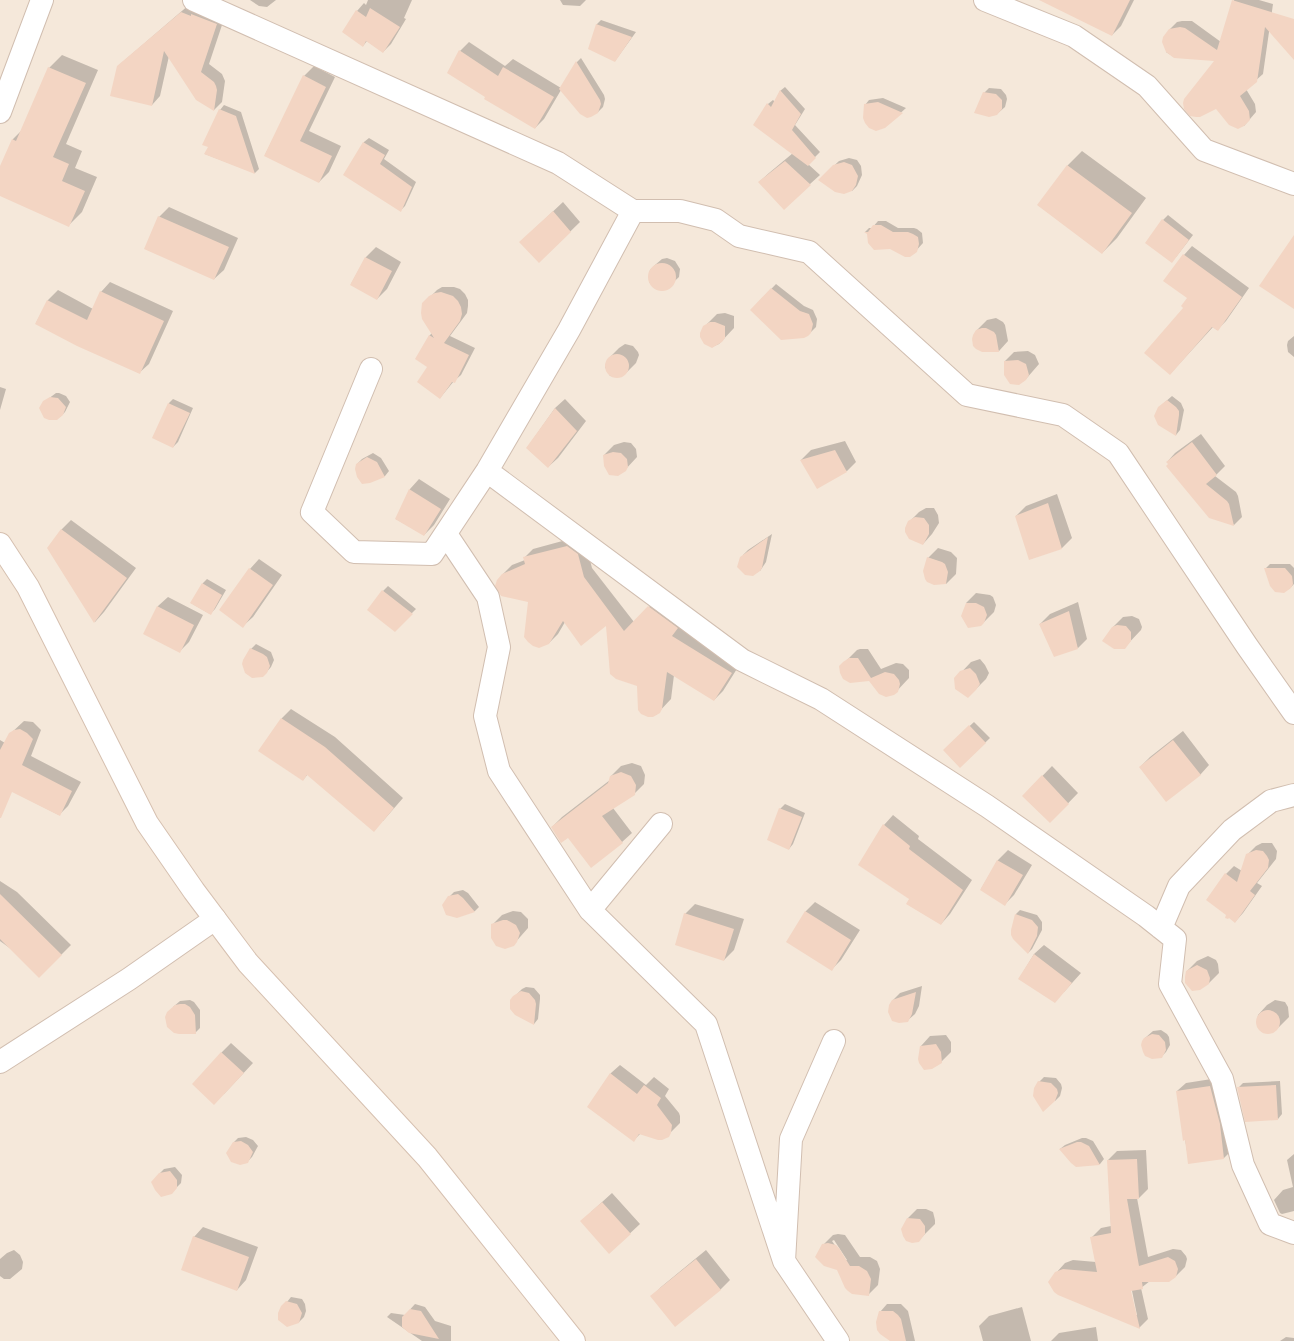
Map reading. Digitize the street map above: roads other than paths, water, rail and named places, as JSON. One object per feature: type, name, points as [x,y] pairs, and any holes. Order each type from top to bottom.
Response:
[{"type":"street","points":[[0,112],[42,0]]},
{"type":"street","points":[[194,0],[558,163],[633,211],[680,211],[716,220],[739,236],[809,252],[967,395],[1064,415],[1118,453],[1247,646],[1294,713]]},
{"type":"street","points":[[985,0],[1074,36],[1148,86],[1204,150],[1294,184]]},
{"type":"street","points":[[371,370],[312,512],[354,552],[432,554],[488,471],[569,330],[633,211]]},
{"type":"street","points":[[488,471],[742,660],[821,699],[987,806],[1146,916],[1175,939],[1170,984],[1222,1079],[1242,1165],[1270,1224],[1294,1233]]},
{"type":"street","points":[[446,534],[488,597],[499,647],[485,716],[499,771],[590,910],[706,1024],[784,1260],[838,1341]]},
{"type":"street","points":[[0,544],[28,587],[147,823],[215,919],[248,964],[427,1157],[574,1341]]},
{"type":"street","points":[[1161,928],[1178,886],[1232,830],[1271,801],[1294,795]]},
{"type":"street","points":[[590,910],[661,824]]},
{"type":"street","points":[[0,1062],[129,979],[215,919]]},
{"type":"street","points":[[784,1260],[791,1139],[834,1041]]}]
